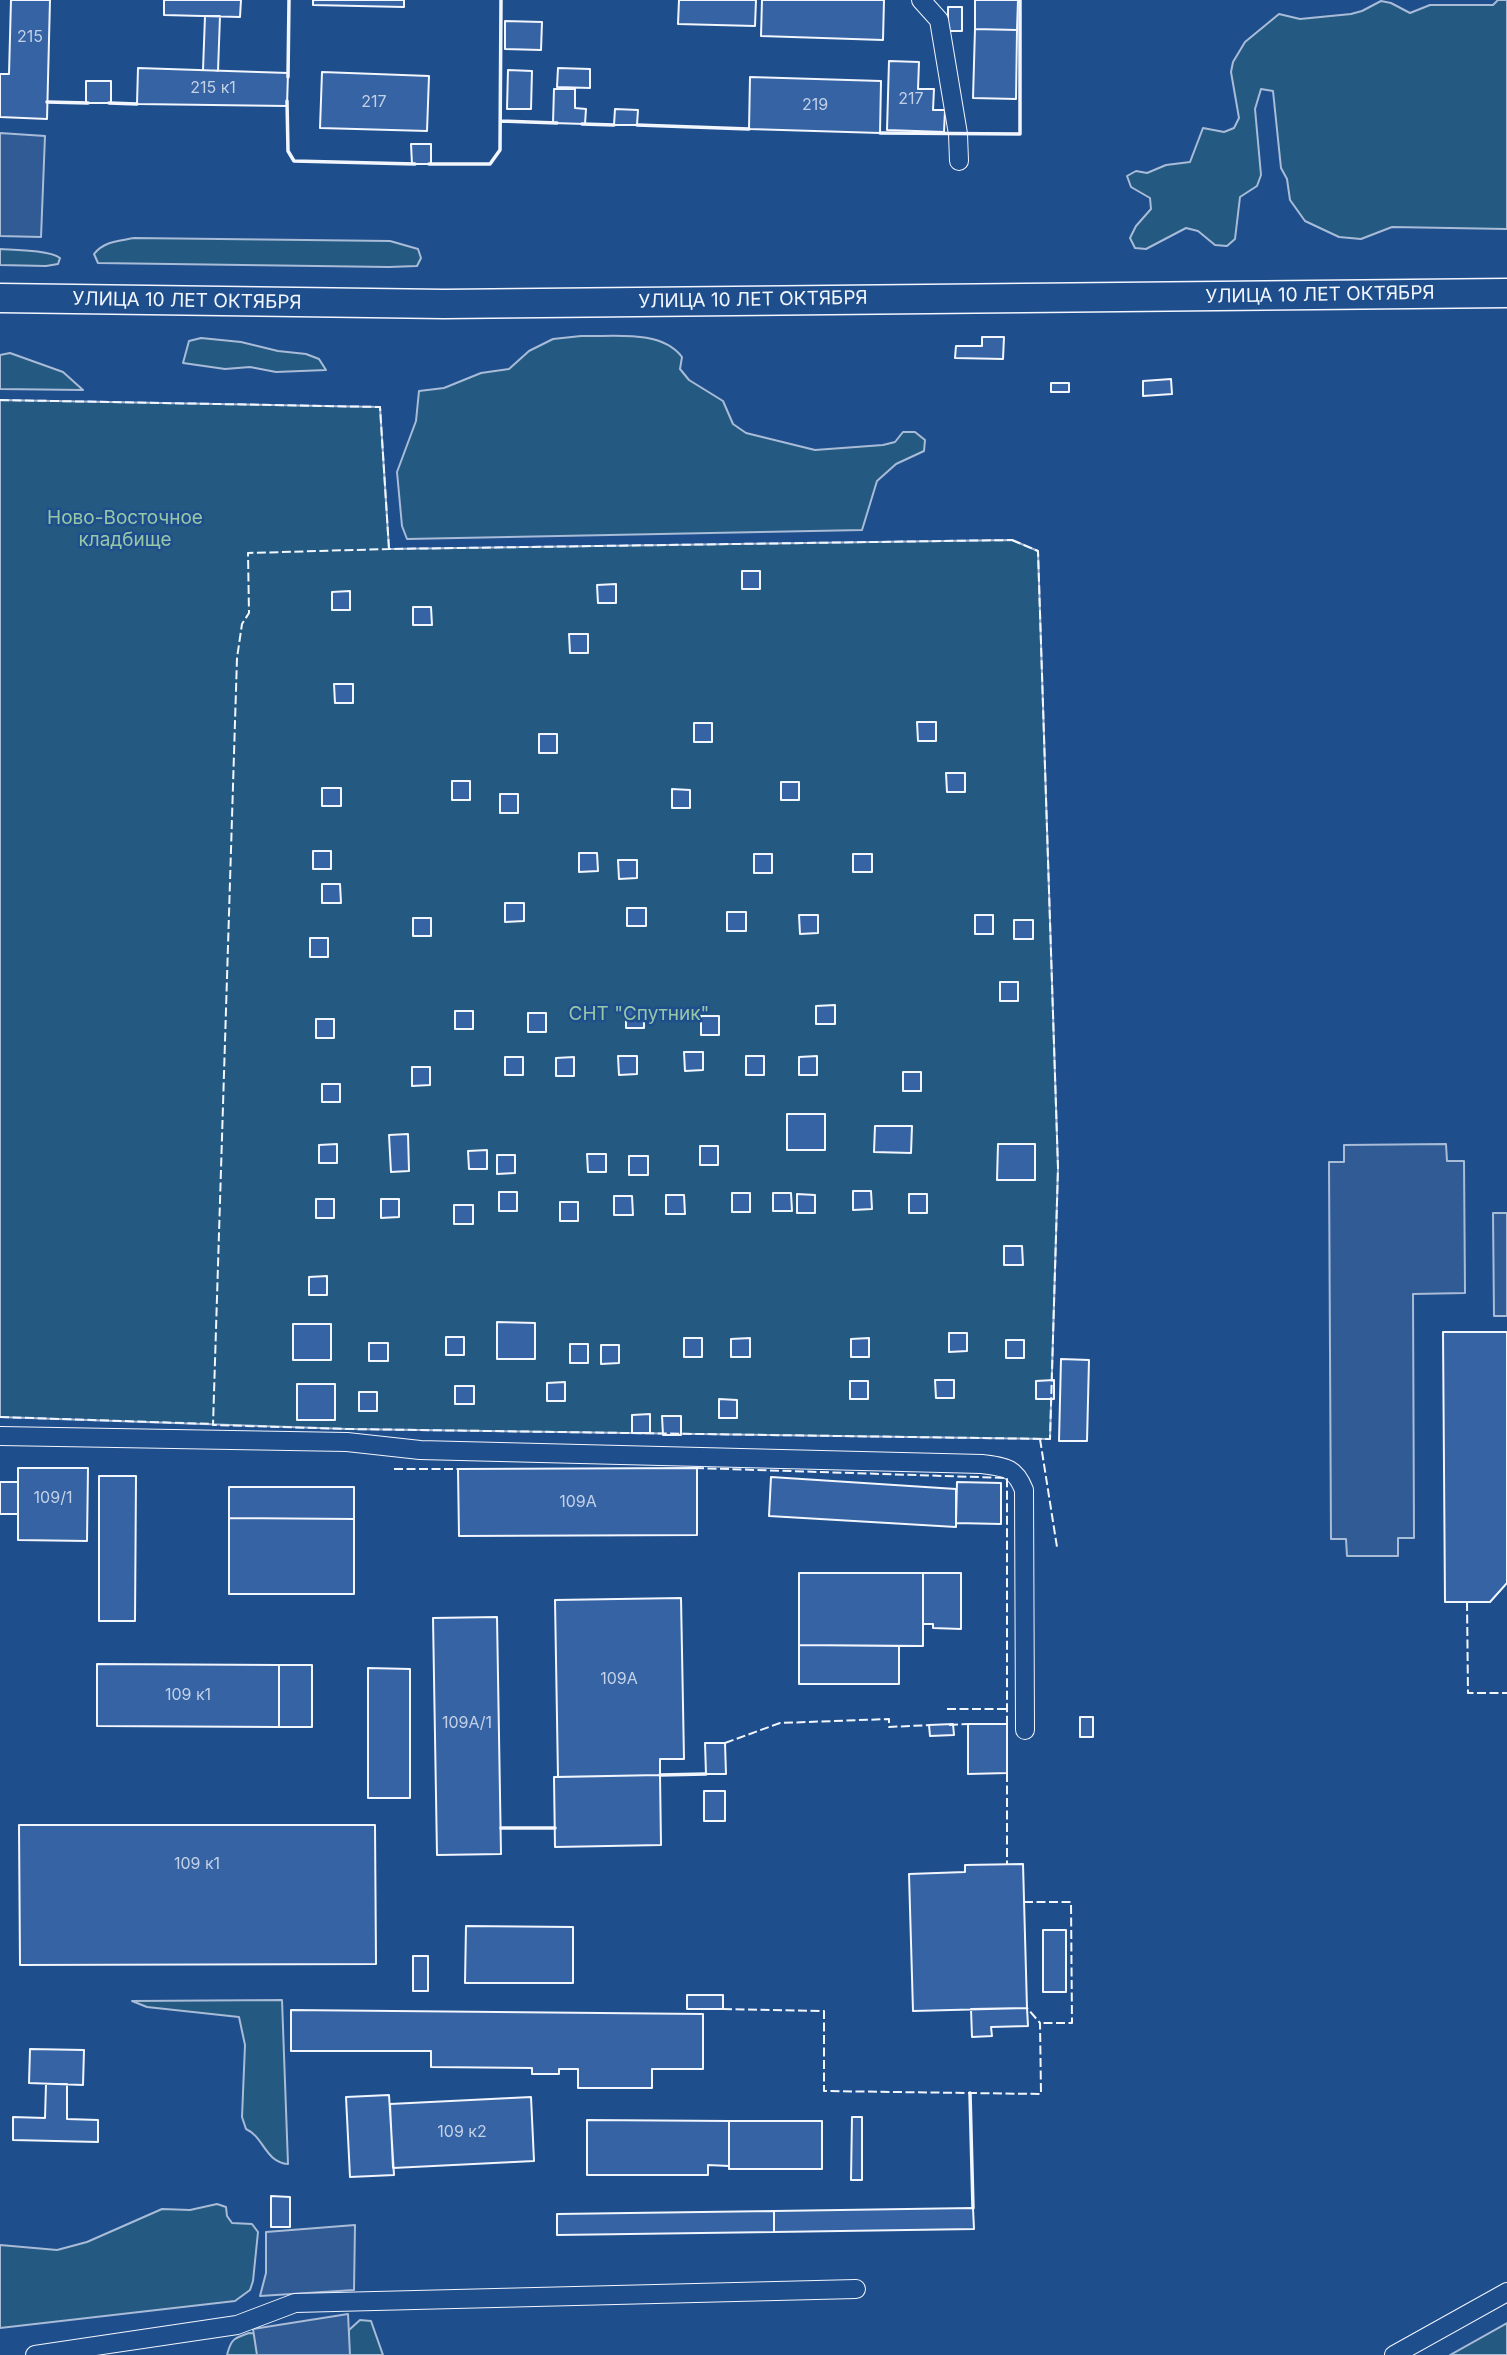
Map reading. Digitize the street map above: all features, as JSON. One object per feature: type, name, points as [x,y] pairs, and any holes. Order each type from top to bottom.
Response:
[{"type":"main road","name":"УЛИЦА 10 ЛЕТ ОКТЯБРЯ","points":[[0,298],[444,304],[1507,293]]},
{"type":"street","points":[[921,0],[939,20],[958,134],[959,161]]},
{"type":"street","points":[[0,1436],[347,1442],[420,1450],[1003,1466],[1018,1476],[1024,1490],[1026,1730]]},
{"type":"street","points":[[35,2355],[237,2325],[295,2304],[856,2289]]},
{"type":"street","points":[[1394,2355],[1507,2292]]},
{"type":"green space","points":[[1498,0],[1507,0],[1507,229],[1392,227],[1361,239],[1339,237],[1305,221],[1290,200],[1287,179],[1281,168],[1273,91],[1261,89],[1255,109],[1261,175],[1257,186],[1240,197],[1235,239],[1227,246],[1215,245],[1198,231],[1186,228],[1146,249],[1135,248],[1130,238],[1136,226],[1151,209],[1150,198],[1131,187],[1127,176],[1136,171],[1147,173],[1166,165],[1190,162],[1203,128],[1224,132],[1234,128],[1239,118],[1231,72],[1233,62],[1245,42],[1279,14],[1300,19],[1351,14],[1381,1],[1410,13],[1430,5],[1493,5]]},
{"type":"green space","points":[[134,238],[390,241],[418,249],[421,258],[417,266],[389,267],[98,263],[94,254],[102,246]]},
{"type":"green space","points":[[0,249],[40,252],[60,258],[58,264],[46,266],[0,265]]},
{"type":"green space","points":[[636,336],[662,342],[673,348],[682,357],[680,369],[689,380],[723,401],[733,424],[746,433],[815,450],[883,445],[895,442],[903,432],[915,432],[925,440],[924,451],[896,464],[877,481],[862,530],[407,539],[402,526],[397,472],[416,421],[419,391],[444,388],[481,373],[509,369],[529,351],[553,339]]},
{"type":"green space","points":[[201,338],[306,354],[319,359],[326,370],[276,372],[250,367],[225,369],[183,363],[189,341]]},
{"type":"green space","points":[[10,353],[63,372],[83,390],[0,389],[0,355]]},
{"type":"green space","name":"СНТ \"Спутник\"","points":[[0,400],[380,407],[389,549],[1012,540],[1038,551],[1058,1168],[1050,1439],[348,1429],[0,1417]]},
{"type":"green space","points":[[282,2000],[288,2164],[269,2154],[246,2129],[242,2117],[245,2045],[239,2017],[147,2007],[132,2001]]},
{"type":"green space","points":[[217,2204],[226,2207],[227,2216],[232,2223],[252,2224],[258,2232],[250,2290],[235,2301],[0,2328],[0,2245],[57,2250],[87,2242],[162,2209],[190,2210]]},
{"type":"green space","points":[[360,2320],[371,2321],[383,2355],[349,2355],[349,2330]]},
{"type":"green space","points":[[1507,2323],[1507,2355],[1450,2355]]},
{"type":"green space","points":[[249,2333],[259,2334],[265,2355],[227,2355],[234,2340]]},
{"type":"shaded area","points":[[0,133],[45,136],[41,237],[0,236]]},
{"type":"shaded area","points":[[1446,1144],[1447,1161],[1464,1161],[1465,1293],[1413,1294],[1414,1538],[1398,1538],[1398,1556],[1347,1556],[1346,1539],[1331,1539],[1329,1162],[1344,1162],[1344,1145]]},
{"type":"shaded area","points":[[1493,1213],[1507,1213],[1507,1316],[1494,1316]]},
{"type":"shaded area","points":[[355,2225],[354,2290],[260,2296],[266,2273],[266,2232]]},
{"type":"shaded area","points":[[348,2314],[350,2355],[257,2355],[253,2329]]},
{"type":"building","points":[[11,0],[50,0],[47,119],[0,117],[0,74],[9,74]]},
{"type":"building","points":[[164,0],[241,0],[240,17],[164,15]]},
{"type":"building","points":[[313,0],[404,0],[404,7],[313,5]]},
{"type":"building","points":[[679,0],[756,0],[755,26],[678,24]]},
{"type":"building","points":[[762,0],[884,0],[883,40],[761,36]]},
{"type":"building","points":[[975,0],[1018,0],[1017,30],[975,29]]},
{"type":"building","points":[[948,7],[962,7],[962,31],[948,31]]},
{"type":"building","points":[[205,16],[220,16],[218,71],[203,70]]},
{"type":"building","points":[[505,21],[542,22],[541,50],[505,49]]},
{"type":"building","points":[[975,29],[1017,30],[1016,99],[973,98]]},
{"type":"building","points":[[889,61],[919,62],[918,89],[934,89],[933,110],[945,110],[944,132],[887,130]]},
{"type":"building","points":[[138,68],[288,73],[287,106],[137,104]]},
{"type":"building","points":[[558,68],[590,69],[590,88],[557,87]]},
{"type":"building","points":[[508,70],[532,71],[531,109],[507,109]]},
{"type":"building","points":[[322,72],[429,76],[427,131],[320,128]]},
{"type":"building","points":[[750,77],[881,81],[880,133],[749,129]]},
{"type":"building","points":[[86,81],[111,81],[111,103],[86,103]]},
{"type":"building","points":[[554,89],[575,89],[575,108],[586,109],[585,124],[553,123]]},
{"type":"building","points":[[615,109],[638,110],[637,125],[614,125]]},
{"type":"building","points":[[411,144],[431,144],[431,164],[412,164]]},
{"type":"building","points":[[982,337],[1004,337],[1003,359],[955,358],[956,346],[982,346]]},
{"type":"building","points":[[1171,379],[1172,394],[1143,396],[1143,381]]},
{"type":"building","points":[[1051,383],[1069,383],[1069,392],[1051,392]]},
{"type":"building","points":[[742,571],[760,571],[760,589],[742,589]]},
{"type":"building","points":[[616,584],[616,603],[598,603],[597,585]]},
{"type":"building","points":[[350,591],[350,610],[332,610],[332,592]]},
{"type":"building","points":[[413,607],[431,607],[432,625],[413,625]]},
{"type":"building","points":[[569,634],[588,634],[588,653],[570,653]]},
{"type":"building","points":[[334,684],[353,684],[353,703],[335,703]]},
{"type":"building","points":[[917,722],[936,722],[936,741],[918,741]]},
{"type":"building","points":[[694,723],[712,723],[712,742],[694,742]]},
{"type":"building","points":[[539,734],[557,734],[557,753],[539,753]]},
{"type":"building","points":[[946,773],[965,773],[965,792],[947,792]]},
{"type":"building","points":[[452,781],[470,781],[470,800],[452,800]]},
{"type":"building","points":[[781,782],[799,782],[799,800],[781,800]]},
{"type":"building","points":[[322,788],[341,788],[341,806],[322,806]]},
{"type":"building","points":[[672,789],[690,790],[690,808],[672,808]]},
{"type":"building","points":[[500,794],[518,794],[518,813],[500,813]]},
{"type":"building","points":[[313,851],[331,851],[331,869],[313,869]]},
{"type":"building","points":[[579,853],[597,853],[598,871],[579,872]]},
{"type":"building","points":[[754,854],[772,854],[772,873],[754,873]]},
{"type":"building","points":[[853,854],[872,854],[872,872],[853,872]]},
{"type":"building","points":[[618,860],[637,860],[637,878],[619,879]]},
{"type":"building","points":[[322,884],[340,884],[341,903],[322,903]]},
{"type":"building","points":[[505,903],[524,903],[524,921],[505,922]]},
{"type":"building","points":[[627,908],[646,908],[646,926],[627,926]]},
{"type":"building","points":[[727,912],[746,912],[746,931],[727,931]]},
{"type":"building","points":[[799,915],[818,915],[818,933],[800,934]]},
{"type":"building","points":[[975,915],[993,915],[993,934],[975,934]]},
{"type":"building","points":[[413,918],[431,918],[431,936],[413,936]]},
{"type":"building","points":[[1014,920],[1033,920],[1033,939],[1014,939]]},
{"type":"building","points":[[310,938],[328,938],[328,957],[310,957]]},
{"type":"building","points":[[1000,982],[1018,982],[1018,1001],[1000,1001]]},
{"type":"building","points":[[835,1005],[835,1024],[816,1024],[816,1006]]},
{"type":"building","points":[[626,1009],[644,1009],[644,1028],[626,1028]]},
{"type":"building","points":[[455,1011],[473,1011],[473,1029],[455,1029]]},
{"type":"building","points":[[528,1013],[546,1013],[546,1032],[528,1032]]},
{"type":"building","points":[[701,1016],[719,1016],[719,1035],[701,1035]]},
{"type":"building","points":[[316,1019],[334,1019],[334,1038],[316,1038]]},
{"type":"building","points":[[684,1052],[703,1052],[703,1070],[685,1071]]},
{"type":"building","points":[[618,1056],[637,1056],[637,1074],[619,1075]]},
{"type":"building","points":[[746,1056],[764,1056],[764,1075],[746,1075]]},
{"type":"building","points":[[817,1056],[817,1075],[799,1075],[799,1057]]},
{"type":"building","points":[[505,1057],[523,1057],[523,1075],[505,1075]]},
{"type":"building","points":[[574,1057],[574,1076],[556,1076],[556,1058]]},
{"type":"building","points":[[412,1067],[430,1067],[430,1085],[412,1086]]},
{"type":"building","points":[[903,1072],[921,1072],[921,1091],[903,1091]]},
{"type":"building","points":[[322,1084],[340,1084],[340,1102],[322,1102]]},
{"type":"building","points":[[787,1114],[825,1114],[825,1150],[787,1150]]},
{"type":"building","points":[[875,1126],[912,1126],[911,1153],[874,1152]]},
{"type":"building","points":[[408,1134],[409,1171],[391,1172],[389,1135]]},
{"type":"building","points":[[337,1144],[337,1163],[319,1163],[319,1145]]},
{"type":"building","points":[[998,1144],[1035,1144],[1035,1180],[997,1180]]},
{"type":"building","points":[[700,1146],[718,1146],[718,1165],[700,1165]]},
{"type":"building","points":[[487,1150],[487,1169],[469,1169],[468,1151]]},
{"type":"building","points":[[587,1154],[606,1154],[606,1172],[588,1172]]},
{"type":"building","points":[[497,1155],[515,1155],[515,1173],[497,1174]]},
{"type":"building","points":[[629,1156],[648,1156],[648,1175],[629,1175]]},
{"type":"building","points":[[853,1191],[871,1191],[872,1209],[853,1210]]},
{"type":"building","points":[[499,1192],[517,1192],[517,1211],[499,1211]]},
{"type":"building","points":[[732,1193],[750,1193],[750,1212],[732,1212]]},
{"type":"building","points":[[773,1193],[791,1193],[792,1211],[773,1211]]},
{"type":"building","points":[[797,1194],[815,1195],[815,1213],[797,1213]]},
{"type":"building","points":[[909,1194],[927,1194],[927,1213],[909,1213]]},
{"type":"building","points":[[666,1195],[684,1195],[685,1214],[666,1214]]},
{"type":"building","points":[[614,1196],[632,1196],[633,1215],[614,1215]]},
{"type":"building","points":[[316,1199],[334,1199],[334,1218],[316,1218]]},
{"type":"building","points":[[381,1199],[399,1199],[399,1217],[381,1218]]},
{"type":"building","points":[[560,1202],[578,1202],[578,1221],[560,1221]]},
{"type":"building","points":[[454,1205],[473,1205],[473,1224],[454,1224]]},
{"type":"building","points":[[1004,1246],[1022,1246],[1023,1265],[1004,1265]]},
{"type":"building","points":[[327,1276],[327,1295],[309,1295],[309,1277]]},
{"type":"building","points":[[497,1322],[535,1323],[535,1359],[497,1359]]},
{"type":"building","points":[[293,1324],[331,1324],[331,1360],[293,1360]]},
{"type":"building","points":[[1443,1332],[1507,1332],[1507,1583],[1490,1602],[1445,1602]]},
{"type":"building","points":[[949,1333],[967,1333],[967,1351],[949,1352]]},
{"type":"building","points":[[446,1337],[464,1337],[464,1355],[446,1355]]},
{"type":"building","points":[[684,1338],[702,1338],[702,1357],[684,1357]]},
{"type":"building","points":[[750,1338],[750,1357],[731,1357],[731,1339]]},
{"type":"building","points":[[869,1338],[869,1357],[851,1357],[851,1339]]},
{"type":"building","points":[[1006,1340],[1024,1340],[1024,1358],[1006,1358]]},
{"type":"building","points":[[369,1343],[388,1343],[388,1361],[369,1361]]},
{"type":"building","points":[[570,1344],[588,1344],[588,1363],[570,1363]]},
{"type":"building","points":[[601,1345],[619,1345],[619,1363],[601,1364]]},
{"type":"building","points":[[1061,1359],[1089,1360],[1087,1441],[1059,1441]]},
{"type":"building","points":[[935,1380],[954,1380],[954,1398],[936,1398]]},
{"type":"building","points":[[1054,1380],[1054,1399],[1036,1399],[1036,1381]]},
{"type":"building","points":[[850,1381],[868,1381],[868,1399],[850,1399]]},
{"type":"building","points":[[565,1382],[565,1401],[547,1401],[547,1383]]},
{"type":"building","points":[[297,1384],[335,1384],[335,1420],[297,1420]]},
{"type":"building","points":[[455,1386],[474,1386],[474,1404],[455,1404]]},
{"type":"building","points":[[359,1392],[377,1392],[377,1411],[359,1411]]},
{"type":"building","points":[[719,1399],[737,1400],[737,1418],[719,1418]]},
{"type":"building","points":[[650,1414],[650,1433],[632,1433],[632,1415]]},
{"type":"building","points":[[662,1416],[681,1416],[681,1435],[663,1435]]},
{"type":"building","points":[[18,1468],[88,1468],[87,1541],[18,1540]]},
{"type":"building","points":[[697,1468],[697,1535],[459,1536],[458,1469]]},
{"type":"building","points":[[99,1476],[136,1476],[135,1621],[99,1621]]},
{"type":"building","points":[[771,1477],[956,1489],[956,1527],[769,1516]]},
{"type":"building","points":[[0,1482],[18,1482],[18,1514],[0,1514]]},
{"type":"building","points":[[957,1482],[1001,1483],[1001,1524],[956,1523]]},
{"type":"building","points":[[229,1487],[354,1487],[354,1519],[229,1518]]},
{"type":"building","points":[[229,1518],[354,1519],[354,1594],[229,1594]]},
{"type":"building","points":[[799,1573],[923,1573],[923,1646],[799,1645]]},
{"type":"building","points":[[923,1573],[961,1573],[961,1629],[933,1628],[933,1624],[923,1624]]},
{"type":"building","points":[[681,1598],[684,1759],[660,1759],[660,1775],[558,1777],[555,1600]]},
{"type":"building","points":[[497,1617],[501,1854],[437,1855],[433,1618]]},
{"type":"building","points":[[799,1645],[899,1646],[899,1684],[799,1684]]},
{"type":"building","points":[[97,1664],[279,1665],[279,1727],[97,1726]]},
{"type":"building","points":[[279,1665],[312,1665],[312,1727],[279,1727]]},
{"type":"building","points":[[368,1668],[410,1669],[410,1798],[368,1798]]},
{"type":"building","points":[[1080,1717],[1093,1717],[1093,1737],[1080,1737]]},
{"type":"building","points":[[953,1724],[954,1735],[930,1736],[929,1725]]},
{"type":"building","points":[[968,1724],[1007,1724],[1007,1773],[968,1774]]},
{"type":"building","points":[[705,1743],[725,1743],[726,1774],[706,1774]]},
{"type":"building","points":[[660,1775],[661,1845],[555,1847],[554,1777]]},
{"type":"building","points":[[704,1791],[725,1791],[725,1821],[704,1821]]},
{"type":"building","points":[[19,1825],[375,1825],[376,1964],[20,1965]]},
{"type":"building","points":[[1023,1864],[1027,2008],[913,2011],[909,1874],[965,1872],[965,1865]]},
{"type":"building","points":[[466,1926],[573,1927],[573,1983],[465,1983]]},
{"type":"building","points":[[1043,1930],[1066,1930],[1066,1992],[1043,1992]]},
{"type":"building","points":[[413,1956],[428,1956],[428,1991],[413,1991]]},
{"type":"building","points":[[687,1995],[723,1995],[723,2009],[687,2009]]},
{"type":"building","points":[[1027,2008],[1028,2026],[991,2027],[992,2036],[972,2037],[971,2009]]},
{"type":"building","points":[[291,2010],[703,2014],[703,2069],[652,2069],[652,2088],[578,2088],[578,2069],[559,2069],[559,2074],[532,2074],[532,2068],[431,2067],[431,2051],[291,2051]]},
{"type":"building","points":[[30,2049],[84,2050],[83,2085],[29,2083]]},
{"type":"building","points":[[46,2084],[67,2084],[67,2119],[98,2120],[98,2142],[13,2140],[13,2117],[45,2118]]},
{"type":"building","points":[[389,2095],[394,2175],[350,2177],[346,2097]]},
{"type":"building","points":[[531,2097],[534,2161],[393,2168],[390,2104]]},
{"type":"building","points":[[852,2117],[862,2117],[862,2180],[851,2180]]},
{"type":"building","points":[[587,2120],[729,2121],[729,2166],[708,2165],[708,2175],[587,2175]]},
{"type":"building","points":[[729,2121],[822,2121],[822,2169],[729,2169]]},
{"type":"building","points":[[271,2196],[290,2197],[290,2227],[271,2227]]},
{"type":"building","points":[[973,2208],[974,2229],[774,2232],[774,2211]]},
{"type":"building","points":[[774,2211],[774,2232],[557,2235],[557,2214]]},
{"type":"fence","points":[[0,400],[380,407],[389,549],[386,549]]},
{"type":"fence","points":[[1012,540],[1038,551],[1058,1168],[1050,1439],[213,1425],[237,658],[242,624],[249,613],[248,553],[1012,540]]},
{"type":"fence","points":[[0,1417],[213,1424]]},
{"type":"fence","points":[[1040,1439],[1057,1547]]},
{"type":"fence","points":[[695,1468],[1007,1478],[1007,1724]]},
{"type":"fence","points":[[394,1469],[460,1469]]},
{"type":"fence","points":[[1467,1602],[1468,1693],[1507,1693]]},
{"type":"fence","points":[[947,1709],[1007,1709]]},
{"type":"fence","points":[[725,1743],[780,1723],[889,1719],[889,1727],[931,1725]]},
{"type":"fence","points":[[949,1725],[968,1724]]},
{"type":"fence","points":[[1007,1773],[1007,1864]]},
{"type":"fence","points":[[1024,1902],[1071,1902],[1072,2023],[1040,2023]]},
{"type":"fence","points":[[723,2009],[824,2011],[824,2091],[1041,2094],[1040,2023],[1027,2008]]},
{"type":"wall","points":[[288,77],[289,0]]},
{"type":"wall","points":[[429,164],[490,164],[500,150],[501,0]]},
{"type":"wall","points":[[880,133],[1020,134],[1020,0]]},
{"type":"wall","points":[[287,101],[288,151],[294,161],[415,164]]},
{"type":"wall","points":[[47,102],[88,103]]},
{"type":"wall","points":[[109,103],[137,104]]},
{"type":"wall","points":[[501,121],[557,123]]},
{"type":"wall","points":[[582,124],[614,125]]},
{"type":"wall","points":[[637,125],[749,129]]},
{"type":"wall","points":[[660,1775],[706,1774]]},
{"type":"wall","points":[[501,1828],[555,1828]]},
{"type":"wall","points":[[970,2093],[973,2208]]},
{"type":"park label","name":"Ново-Восточное кладбище","points":[[125,529]]}]
